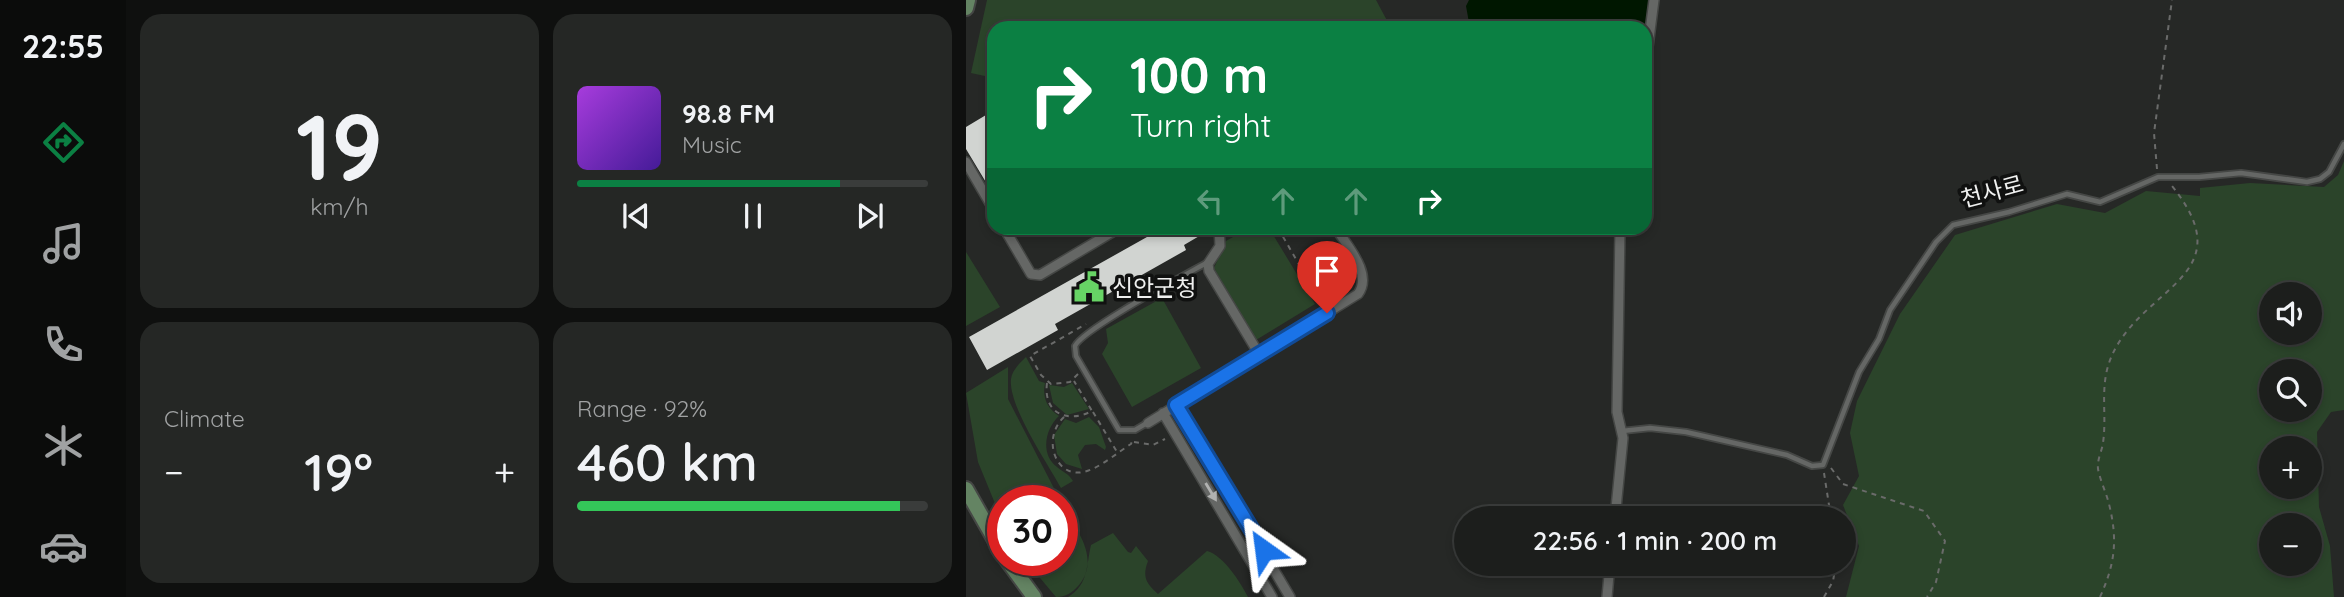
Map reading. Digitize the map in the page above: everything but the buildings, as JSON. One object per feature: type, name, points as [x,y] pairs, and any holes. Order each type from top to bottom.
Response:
[{"type":"main road","points":[[966,8],[968,0]]},
{"type":"main road","points":[[966,489],[987,526]]},
{"type":"main road","points":[[1019,576],[1034,597]]},
{"type":"street","points":[[1651,21],[1654,0]]},
{"type":"street","points":[[966,162],[987,197]]},
{"type":"street","points":[[1008,235],[1031,274],[1040,275],[1107,235]]},
{"type":"street","points":[[1219,235],[1220,246],[1209,261],[1209,271],[1259,354]]},
{"type":"street","points":[[1147,423],[1357,294],[1363,287],[1364,276],[1340,235]]},
{"type":"street","points":[[1616,506],[1621,431],[1617,412],[1616,356],[1620,235]]},
{"type":"street","points":[[1176,405],[1290,597]]},
{"type":"street","points":[[1163,413],[1272,597]]},
{"type":"street","points":[[1607,597],[1608,576]]},
{"type":"lane","name":"천사로","points":[[1823,463],[1859,372],[1880,339],[1890,310],[1944,231],[1953,225],[2009,212],[2067,194],[2100,202],[2158,177],[2241,173],[2307,182],[2320,179],[2329,172],[2344,144]]},
{"type":"lane","points":[[1147,423],[1128,431],[1119,430],[1076,356],[1077,341],[1209,261]]},
{"type":"lane","points":[[1621,431],[1650,428],[1686,432],[1787,455],[1812,466],[1823,463]]},
{"type":"path","points":[[2158,177],[2154,133],[2172,0]]},
{"type":"path","points":[[2100,597],[2113,569],[2115,554],[2109,505],[2098,472],[2104,436],[2104,381],[2121,338],[2186,274],[2198,253],[2200,240],[2190,208],[2165,177]]},
{"type":"path","points":[[1282,235],[1327,313]]},
{"type":"path","points":[[1073,380],[1117,452]]},
{"type":"path","points":[[1047,382],[1049,404],[1064,417],[1076,418],[1092,411]]},
{"type":"path","points":[[1064,417],[1054,428],[1051,438],[1053,452],[1062,465],[1085,472],[1133,442],[1128,431]]},
{"type":"path","points":[[1823,463],[1829,506]]},
{"type":"path","points":[[1823,463],[1843,484],[1924,511],[1945,541],[1936,582],[1927,597]]},
{"type":"path","points":[[1824,597],[1834,576]]},
{"type":"shaded area","points":[[987,0],[1376,0],[1387,21],[987,21],[987,76],[971,73]]},
{"type":"shaded area","points":[[1469,0],[1650,0],[1647,21],[1469,21],[1466,6]]},
{"type":"shaded area","points":[[2344,161],[2344,410],[2331,412],[2317,436],[2259,436],[2259,499],[2319,499],[2321,513],[2259,513],[2259,576],[2322,576],[2322,518],[2330,546],[2334,597],[1846,597],[1851,576],[1856,576],[1859,546],[1856,538],[1856,506],[1843,505],[1859,476],[1850,433],[1857,401],[1900,314],[1955,235],[2057,204],[2105,213],[2146,191],[2200,196],[2200,188],[2250,183],[2324,187],[2338,175]]},
{"type":"shaded area","points":[[1237,235],[1273,235],[1315,304],[1256,340],[1214,268],[1226,241]]},
{"type":"shaded area","points":[[966,252],[1000,307],[966,326]]},
{"type":"shaded area","points":[[1162,298],[1201,368],[1132,407],[1102,354],[1108,343],[1106,329]]},
{"type":"shaded area","points":[[1026,357],[1039,381],[1045,383],[1045,397],[1051,409],[1059,416],[1050,428],[1046,449],[1052,462],[1073,481],[1066,485],[1059,485],[1022,419],[1012,390],[1011,379]]},
{"type":"shaded area","points":[[1008,367],[1008,399],[1052,485],[987,485],[978,462],[966,393]]},
{"type":"shaded area","points":[[1072,383],[1089,409],[1067,415],[1053,403],[1049,385],[1064,387]]},
{"type":"shaded area","points":[[1089,417],[1099,427],[1106,447],[1105,450],[1096,444],[1085,445],[1078,455],[1082,469],[1066,464],[1057,454],[1054,435],[1065,419],[1076,423]]},
{"type":"shaded area","points":[[1078,532],[1087,554],[1085,575],[1071,592],[1056,597],[1038,576],[1078,576]]},
{"type":"shaded area","points":[[1113,533],[1128,552],[1131,553],[1136,546],[1148,561],[1146,579],[1158,594],[1207,551],[1225,564],[1248,597],[1068,597],[1083,580],[1091,545]]},
{"type":"place","name":"신안군청","points":[[1089,287]]},
{"type":"route","points":[[1264,550],[1176,405],[1327,313]]}]
